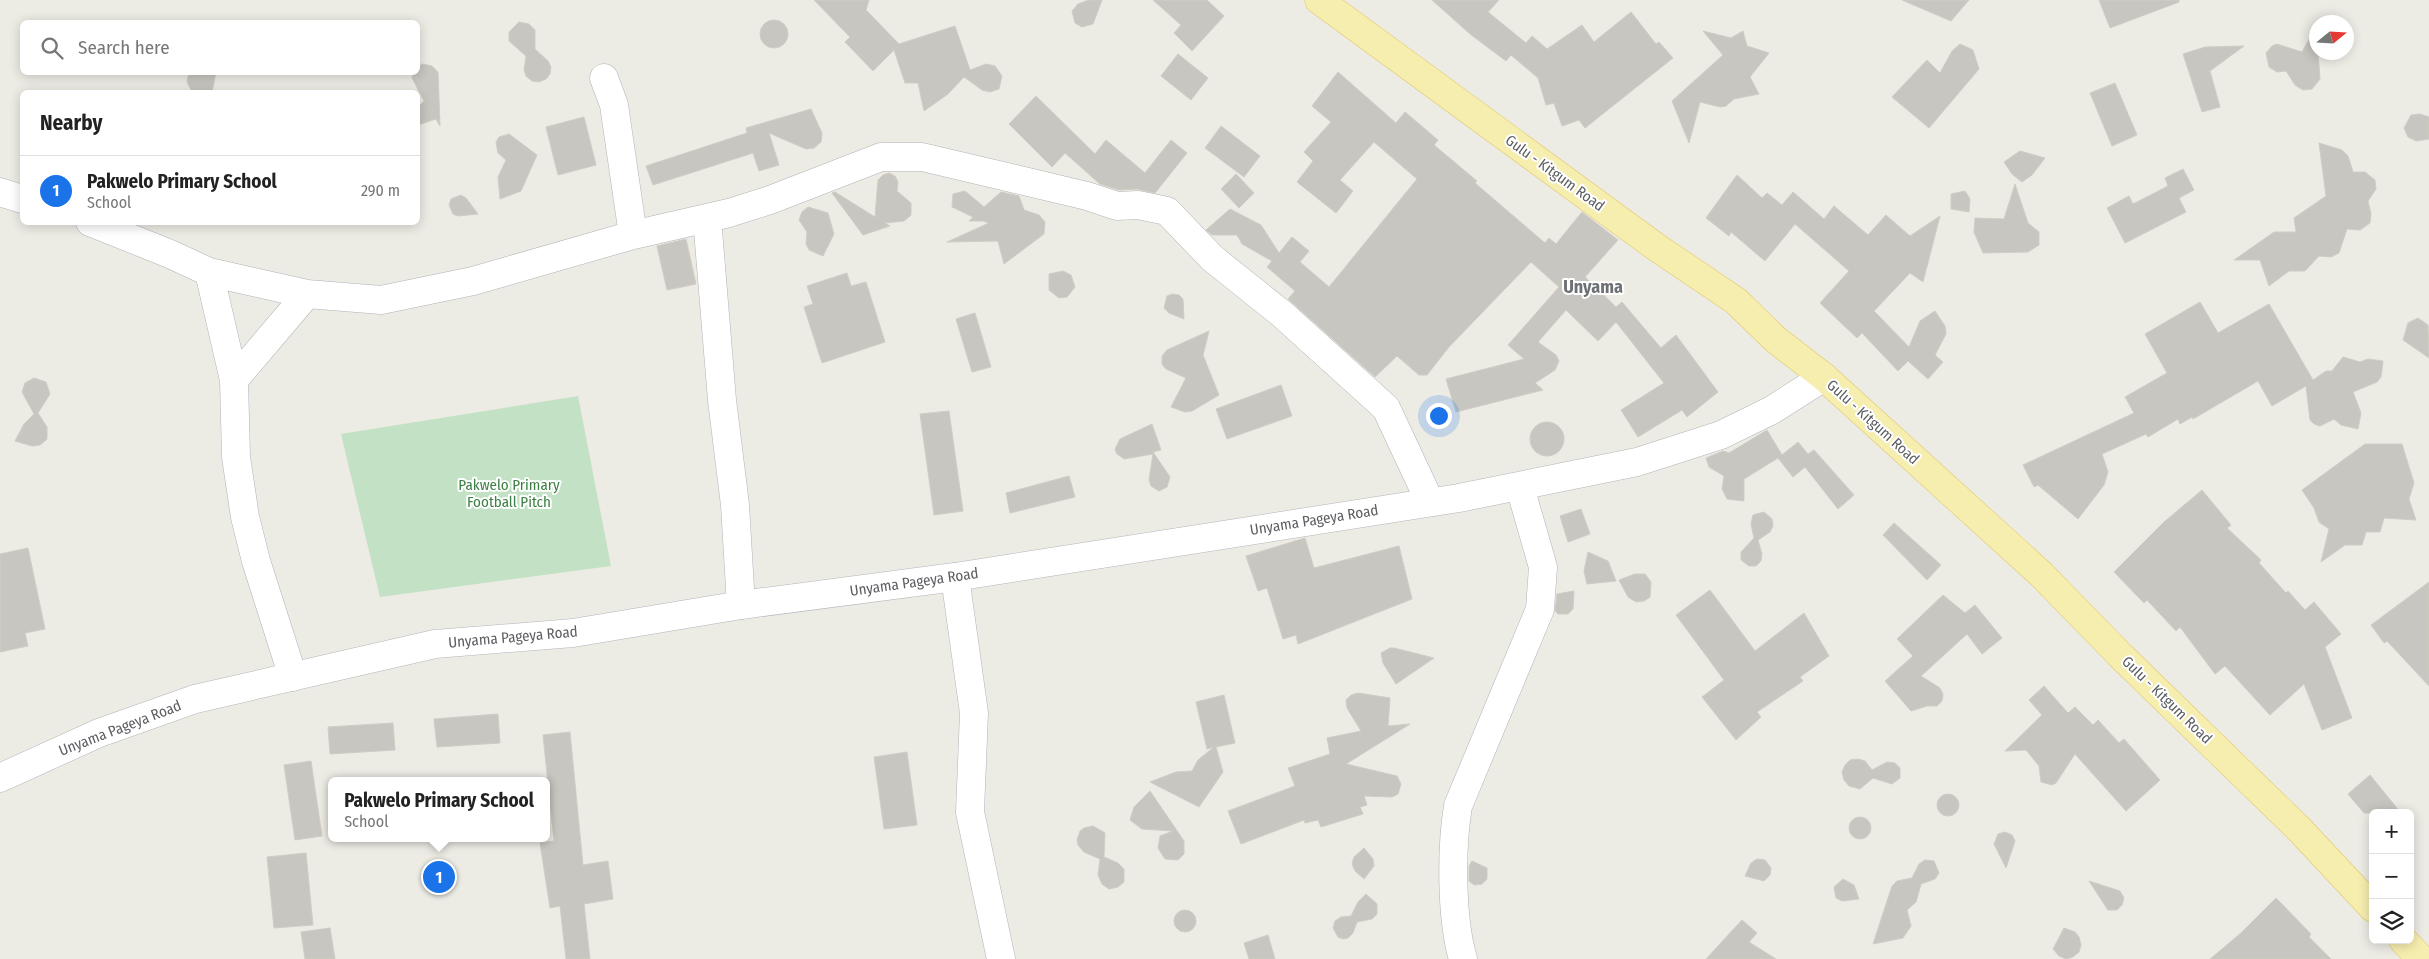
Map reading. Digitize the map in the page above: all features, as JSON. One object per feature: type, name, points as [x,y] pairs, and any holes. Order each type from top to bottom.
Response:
[{"type":"main road","name":"Gulu - Kitgum Road","points":[[1319,0],[1656,247],[1736,302],[1775,339],[1824,378],[2042,575],[2120,655],[2300,830],[2369,904]]},
{"type":"main road","points":[[2407,944],[2421,959]]},
{"type":"street","points":[[604,78],[614,105],[634,234]]},
{"type":"street","points":[[98,225],[209,272],[307,294],[381,300],[473,281],[634,234],[708,218],[770,200],[881,157],[922,157],[1087,196],[1117,206],[1138,205],[1167,212],[1212,258],[1282,314],[1386,408],[1430,502]]},
{"type":"street","points":[[0,192],[20,198]]},
{"type":"street","points":[[708,218],[722,400],[735,505],[741,605]]},
{"type":"street","points":[[209,272],[234,380],[236,457],[245,517],[256,561],[293,677]]},
{"type":"street","points":[[234,380],[307,294]]},
{"type":"street","name":"Unyama Pageya Road","points":[[0,778],[99,733],[195,699],[435,644],[573,633],[741,605],[955,577],[1520,487],[1637,462],[1675,452],[1721,435],[1772,410],[1824,378]]},
{"type":"street","points":[[1463,959],[1453,877],[1454,827],[1458,806],[1540,609],[1543,567],[1520,487]]},
{"type":"street","points":[[955,577],[974,713],[970,812],[1001,959]]},
{"type":"green space","name":"Pakwelo Primary Football Pitch","points":[[578,396],[611,566],[380,597],[341,434]]},
{"type":"building","points":[[814,0],[869,0],[866,10],[899,44],[955,26],[970,70],[986,64],[995,66],[1002,76],[999,89],[990,92],[982,90],[964,77],[948,94],[924,111],[918,83],[905,83],[894,50],[873,71],[845,42],[850,37]]},
{"type":"building","points":[[1089,0],[1102,0],[1093,24],[1082,27],[1075,23],[1072,11],[1078,4]]},
{"type":"building","points":[[1153,0],[1207,0],[1224,16],[1192,51],[1174,33],[1181,25]]},
{"type":"building","points":[[1432,0],[1499,0],[1488,12],[1526,43],[1532,36],[1547,49],[1582,25],[1594,42],[1631,12],[1656,44],[1659,42],[1673,58],[1585,128],[1579,120],[1562,126],[1554,103],[1546,105],[1538,78],[1511,55],[1506,61],[1470,34]]},
{"type":"building","points":[[1902,0],[1969,0],[1951,21]]},
{"type":"building","points":[[2099,0],[2179,0],[2179,2],[2110,28]]},
{"type":"building","points":[[774,20],[784,24],[788,34],[784,44],[774,48],[764,44],[760,34],[764,24]]},
{"type":"building","points":[[519,22],[529,24],[535,30],[535,49],[548,61],[551,67],[550,74],[546,79],[539,82],[532,81],[526,76],[524,70],[526,56],[509,41],[509,32]]},
{"type":"building","points":[[1703,31],[1731,38],[1743,31],[1747,46],[1769,53],[1750,77],[1759,94],[1734,99],[1726,106],[1720,107],[1700,102],[1689,143],[1672,101],[1723,55]]},
{"type":"building","points":[[2309,40],[2309,60],[2319,60],[2320,79],[2312,89],[2303,90],[2295,85],[2286,71],[2277,72],[2269,67],[2266,53],[2272,46],[2277,44],[2302,52]]},
{"type":"building","points":[[1960,44],[1973,50],[1979,69],[1929,128],[1892,97],[1927,60],[1940,73],[1952,51]]},
{"type":"building","points":[[2244,46],[2210,71],[2220,107],[2202,112],[2183,54],[2205,47]]},
{"type":"building","points":[[1178,54],[1208,78],[1191,100],[1161,76]]},
{"type":"building","points":[[422,64],[432,66],[438,72],[440,126],[436,119],[420,124],[420,105],[424,101],[420,90],[412,78],[412,75],[420,75],[420,66]]},
{"type":"building","points":[[1338,72],[1396,123],[1405,112],[1438,140],[1434,145],[1545,243],[1549,238],[1556,244],[1582,212],[1618,240],[1585,277],[1616,307],[1622,302],[1661,348],[1676,335],[1718,392],[1687,417],[1682,410],[1638,437],[1621,410],[1664,383],[1616,322],[1598,341],[1566,310],[1538,342],[1556,355],[1559,361],[1555,370],[1535,383],[1543,390],[1456,412],[1446,379],[1524,359],[1508,345],[1559,287],[1531,262],[1449,347],[1427,375],[1419,375],[1397,356],[1375,377],[1288,299],[1295,291],[1267,267],[1272,261],[1242,244],[1237,235],[1212,235],[1206,230],[1230,209],[1261,225],[1279,253],[1292,237],[1309,251],[1300,262],[1329,287],[1417,179],[1374,142],[1340,180],[1353,191],[1336,213],[1297,182],[1313,161],[1304,152],[1331,122],[1312,106]]},
{"type":"building","points":[[188,75],[215,75],[212,90],[191,90],[187,82]]},
{"type":"building","points":[[2115,83],[2137,135],[2112,146],[2090,93]]},
{"type":"building","points":[[1036,96],[1095,154],[1106,140],[1145,173],[1171,140],[1187,153],[1155,193],[1137,189],[1119,190],[1100,184],[1065,153],[1052,167],[1009,124]]},
{"type":"building","points":[[811,109],[822,133],[821,142],[814,148],[806,149],[769,133],[779,165],[759,171],[753,153],[653,185],[646,166],[747,133],[746,128]]},
{"type":"building","points":[[2420,114],[2429,117],[2429,139],[2416,141],[2408,137],[2404,128],[2411,115]]},
{"type":"building","points":[[584,117],[596,165],[558,175],[546,127]]},
{"type":"building","points":[[1221,126],[1260,156],[1244,177],[1205,148]]},
{"type":"building","points":[[509,134],[537,155],[521,191],[500,199],[498,177],[506,160],[498,153],[496,142],[499,137]]},
{"type":"building","points":[[2319,143],[2342,150],[2348,156],[2353,172],[2365,172],[2375,180],[2376,189],[2368,201],[2371,214],[2370,223],[2360,230],[2347,229],[2339,253],[2331,257],[2319,256],[2305,271],[2289,271],[2269,286],[2260,260],[2234,260],[2274,232],[2296,232],[2294,218],[2326,196]]},
{"type":"building","points":[[2020,151],[2045,158],[2032,175],[2022,182],[2012,174],[2004,162]]},
{"type":"building","points":[[2183,169],[2194,190],[2179,198],[2186,212],[2125,243],[2107,208],[2129,196],[2133,204],[2168,186],[2165,178]]},
{"type":"building","points":[[889,173],[895,176],[898,182],[897,191],[911,203],[911,215],[904,221],[885,223],[890,226],[863,235],[832,193],[835,192],[875,217],[878,180],[883,175]]},
{"type":"building","points":[[1236,174],[1254,193],[1239,208],[1221,189]]},
{"type":"building","points":[[1737,175],[1762,198],[1767,193],[1782,205],[1793,192],[1824,219],[1834,206],[1868,235],[1886,215],[1910,236],[1940,216],[1923,282],[1910,273],[1874,311],[1909,347],[1920,321],[1935,311],[1945,326],[1946,334],[1935,355],[1943,362],[1928,379],[1908,361],[1898,371],[1862,333],[1857,338],[1820,303],[1849,271],[1795,224],[1765,261],[1731,232],[1729,236],[1706,218]]},
{"type":"building","points":[[2015,184],[2028,223],[2039,232],[2039,245],[2028,252],[1983,253],[1974,232],[1975,218],[2004,219]]},
{"type":"building","points":[[965,191],[984,207],[1001,192],[1019,196],[1024,210],[1039,215],[1045,222],[1044,234],[1004,264],[998,241],[947,242],[989,223],[969,221],[973,217],[952,207],[953,194]]},
{"type":"building","points":[[1965,191],[1970,199],[1969,212],[1951,209],[1951,194]]},
{"type":"building","points":[[461,195],[466,198],[478,214],[458,216],[453,214],[449,205],[451,199]]},
{"type":"building","points":[[808,207],[828,213],[834,234],[823,256],[809,250],[806,244],[807,232],[799,220],[802,212]]},
{"type":"building","points":[[686,239],[696,284],[667,290],[657,246]]},
{"type":"building","points":[[1063,271],[1071,275],[1075,287],[1067,297],[1059,298],[1049,290],[1049,274]]},
{"type":"building","points":[[847,273],[851,286],[866,282],[885,342],[822,363],[804,307],[813,304],[807,286]]},
{"type":"building","points":[[1172,294],[1179,295],[1183,299],[1184,319],[1169,313],[1164,308],[1167,296]]},
{"type":"building","points":[[2200,302],[2218,333],[2269,304],[2313,380],[2326,371],[2332,371],[2343,357],[2360,362],[2368,359],[2383,361],[2381,377],[2377,382],[2353,392],[2361,413],[2358,429],[2341,425],[2334,419],[2320,426],[2314,424],[2310,420],[2306,386],[2272,406],[2258,381],[2193,419],[2192,417],[2180,424],[2178,419],[2148,437],[2146,434],[2102,454],[2108,472],[2104,485],[2078,519],[2038,485],[2034,487],[2023,465],[2134,413],[2125,397],[2167,373],[2145,334]]},
{"type":"building","points":[[975,313],[991,367],[972,372],[956,319]]},
{"type":"building","points":[[2418,318],[2428,325],[2429,358],[2403,340],[2408,323]]},
{"type":"building","points":[[1209,331],[1203,355],[1219,395],[1192,411],[1185,412],[1171,407],[1186,378],[1166,369],[1162,364],[1162,356],[1167,350]]},
{"type":"building","points":[[34,378],[46,382],[50,394],[38,413],[47,427],[47,439],[40,445],[32,446],[15,441],[24,424],[34,414],[22,392],[25,383]]},
{"type":"building","points":[[1281,385],[1292,416],[1227,439],[1216,409]]},
{"type":"building","points":[[949,411],[963,511],[934,515],[920,414]]},
{"type":"building","points":[[1547,422],[1559,427],[1564,439],[1559,451],[1547,456],[1535,451],[1530,439],[1535,427]]},
{"type":"building","points":[[1152,424],[1161,450],[1153,452],[1170,477],[1167,487],[1159,491],[1151,486],[1149,480],[1153,454],[1124,459],[1117,454],[1115,449],[1120,439]]},
{"type":"building","points":[[1767,430],[1782,455],[1798,442],[1808,454],[1814,450],[1854,495],[1838,509],[1805,467],[1793,477],[1778,458],[1744,479],[1744,501],[1727,499],[1722,489],[1724,476],[1709,467],[1706,458],[1723,451],[1729,453]]},
{"type":"building","points":[[2365,444],[2402,444],[2414,483],[2409,499],[2416,520],[2384,518],[2380,532],[2366,532],[2362,545],[2345,545],[2321,562],[2329,529],[2319,522],[2314,508],[2302,490]]},
{"type":"building","points":[[1069,476],[1075,497],[1010,513],[1006,493]]},
{"type":"building","points":[[2202,490],[2231,525],[2227,528],[2261,560],[2259,563],[2286,593],[2288,591],[2305,610],[2314,602],[2341,634],[2325,647],[2352,718],[2322,730],[2304,684],[2270,715],[2225,666],[2215,674],[2180,627],[2176,631],[2147,600],[2144,603],[2114,572],[2164,522]]},
{"type":"building","points":[[1581,509],[1590,534],[1568,542],[1560,516]]},
{"type":"building","points":[[1764,512],[1772,519],[1773,526],[1770,532],[1758,540],[1762,554],[1761,561],[1756,566],[1749,566],[1741,560],[1741,552],[1754,538],[1751,524],[1753,515]]},
{"type":"building","points":[[1894,523],[1941,565],[1927,580],[1883,535]]},
{"type":"building","points":[[1305,538],[1314,568],[1399,546],[1412,599],[1298,644],[1296,635],[1283,639],[1267,588],[1258,591],[1246,556]]},
{"type":"building","points":[[28,548],[45,629],[25,633],[28,646],[0,652],[0,554]]},
{"type":"building","points":[[1588,552],[1608,561],[1616,581],[1587,584],[1584,571]]},
{"type":"building","points":[[1635,574],[1645,574],[1651,582],[1650,597],[1644,601],[1636,602],[1628,597],[1619,580]]},
{"type":"building","points":[[2429,582],[2429,686],[2387,641],[2384,643],[2371,625]]},
{"type":"building","points":[[1710,590],[1755,651],[1804,613],[1829,656],[1800,677],[1803,681],[1757,712],[1761,717],[1736,740],[1702,697],[1724,680],[1676,615]]},
{"type":"building","points":[[1574,591],[1573,609],[1568,614],[1558,614],[1555,611],[1557,594]]},
{"type":"building","points":[[1943,595],[1965,613],[1975,605],[2002,638],[1982,654],[1967,634],[1921,676],[1940,688],[1943,694],[1942,701],[1937,706],[1927,706],[1911,711],[1885,681],[1913,656],[1897,639]]},
{"type":"building","points":[[1390,648],[1434,658],[1396,684],[1383,663],[1381,653]]},
{"type":"building","points":[[2044,686],[2068,713],[2075,707],[2093,725],[2098,720],[2119,743],[2124,739],[2160,780],[2126,811],[2075,754],[2056,783],[2052,785],[2041,782],[2039,766],[2026,750],[2005,751],[2042,715],[2029,700]]},
{"type":"building","points":[[1358,693],[1390,698],[1388,726],[1410,724],[1346,764],[1397,776],[1401,784],[1398,794],[1392,797],[1364,796],[1367,805],[1360,807],[1363,814],[1321,827],[1318,820],[1305,823],[1304,820],[1241,844],[1228,811],[1295,786],[1288,768],[1330,754],[1327,738],[1361,731],[1347,708],[1346,700],[1351,695]]},
{"type":"building","points":[[1224,695],[1235,743],[1216,747],[1223,772],[1199,807],[1150,782],[1176,772],[1192,771],[1198,760],[1214,747],[1207,749],[1196,702]]},
{"type":"building","points":[[498,714],[500,743],[437,747],[434,719]]},
{"type":"building","points":[[393,723],[395,750],[330,754],[328,727]]},
{"type":"building","points":[[570,732],[583,865],[608,861],[613,899],[584,904],[590,959],[566,959],[560,906],[550,908],[540,843],[554,841],[550,802],[550,777],[547,777],[543,735]]},
{"type":"building","points":[[907,752],[917,825],[884,829],[874,757]]},
{"type":"building","points":[[1858,759],[1865,761],[1872,770],[1887,762],[1895,763],[1900,768],[1900,778],[1892,784],[1873,778],[1860,789],[1849,786],[1844,780],[1842,772],[1850,760]]},
{"type":"building","points":[[311,761],[322,836],[295,840],[284,765]]},
{"type":"building","points":[[2370,775],[2398,809],[2369,809],[2369,813],[2364,813],[2348,794]]},
{"type":"building","points":[[1150,791],[1184,841],[1184,854],[1178,860],[1165,859],[1158,848],[1160,836],[1173,831],[1142,829],[1130,820],[1134,807]]},
{"type":"building","points":[[1948,794],[1956,797],[1959,805],[1956,813],[1948,816],[1940,813],[1937,805],[1940,797]]},
{"type":"building","points":[[1856,817],[1864,817],[1871,824],[1871,832],[1864,839],[1856,839],[1849,832],[1849,824]]},
{"type":"building","points":[[1093,826],[1105,833],[1104,857],[1118,863],[1124,869],[1124,882],[1118,887],[1109,889],[1102,884],[1098,875],[1100,859],[1084,852],[1078,845],[1077,840],[1080,831]]},
{"type":"building","points":[[2005,832],[2012,835],[2015,841],[2006,868],[1994,844],[1998,834]]},
{"type":"building","points":[[1364,848],[1373,859],[1374,866],[1364,879],[1355,871],[1352,864],[1354,857]]},
{"type":"building","points":[[306,853],[313,925],[274,928],[267,857]]},
{"type":"building","points":[[1757,859],[1765,860],[1771,868],[1770,875],[1764,881],[1745,876],[1751,863]]},
{"type":"building","points":[[1925,860],[1934,861],[1939,873],[1935,879],[1921,884],[1916,902],[1907,910],[1911,926],[1903,938],[1873,944],[1892,886],[1897,881],[1912,878],[1919,864]]},
{"type":"building","points":[[1472,861],[1487,868],[1487,879],[1482,884],[1474,885],[1469,881],[1469,866]]},
{"type":"building","points":[[1843,879],[1854,885],[1859,899],[1842,901],[1836,898],[1834,887]]},
{"type":"building","points":[[2089,881],[2120,891],[2124,898],[2122,905],[2117,910],[2108,910]]},
{"type":"building","points":[[1366,894],[1377,904],[1377,914],[1372,919],[1357,922],[1353,933],[1348,938],[1338,937],[1333,928],[1335,921],[1341,917],[1351,916],[1358,902]]},
{"type":"building","points":[[2276,898],[2311,934],[2309,937],[2331,959],[2210,959],[2241,933]]},
{"type":"building","points":[[1185,910],[1193,913],[1196,921],[1193,929],[1185,932],[1177,929],[1174,921],[1177,913]]},
{"type":"building","points":[[1742,920],[1757,933],[1749,942],[1776,959],[1706,959]]},
{"type":"building","points":[[330,928],[335,959],[305,959],[301,932]]},
{"type":"building","points":[[2064,928],[2075,932],[2079,937],[2081,945],[2079,952],[2073,957],[2066,959],[2059,956],[2053,949]]},
{"type":"building","points":[[1268,935],[1275,959],[1249,959],[1244,943]]},
{"type":"place","name":"Pakwelo Primary School","points":[[439,877]]},
{"type":"district","name":"Unyama","points":[[1593,287]]}]
